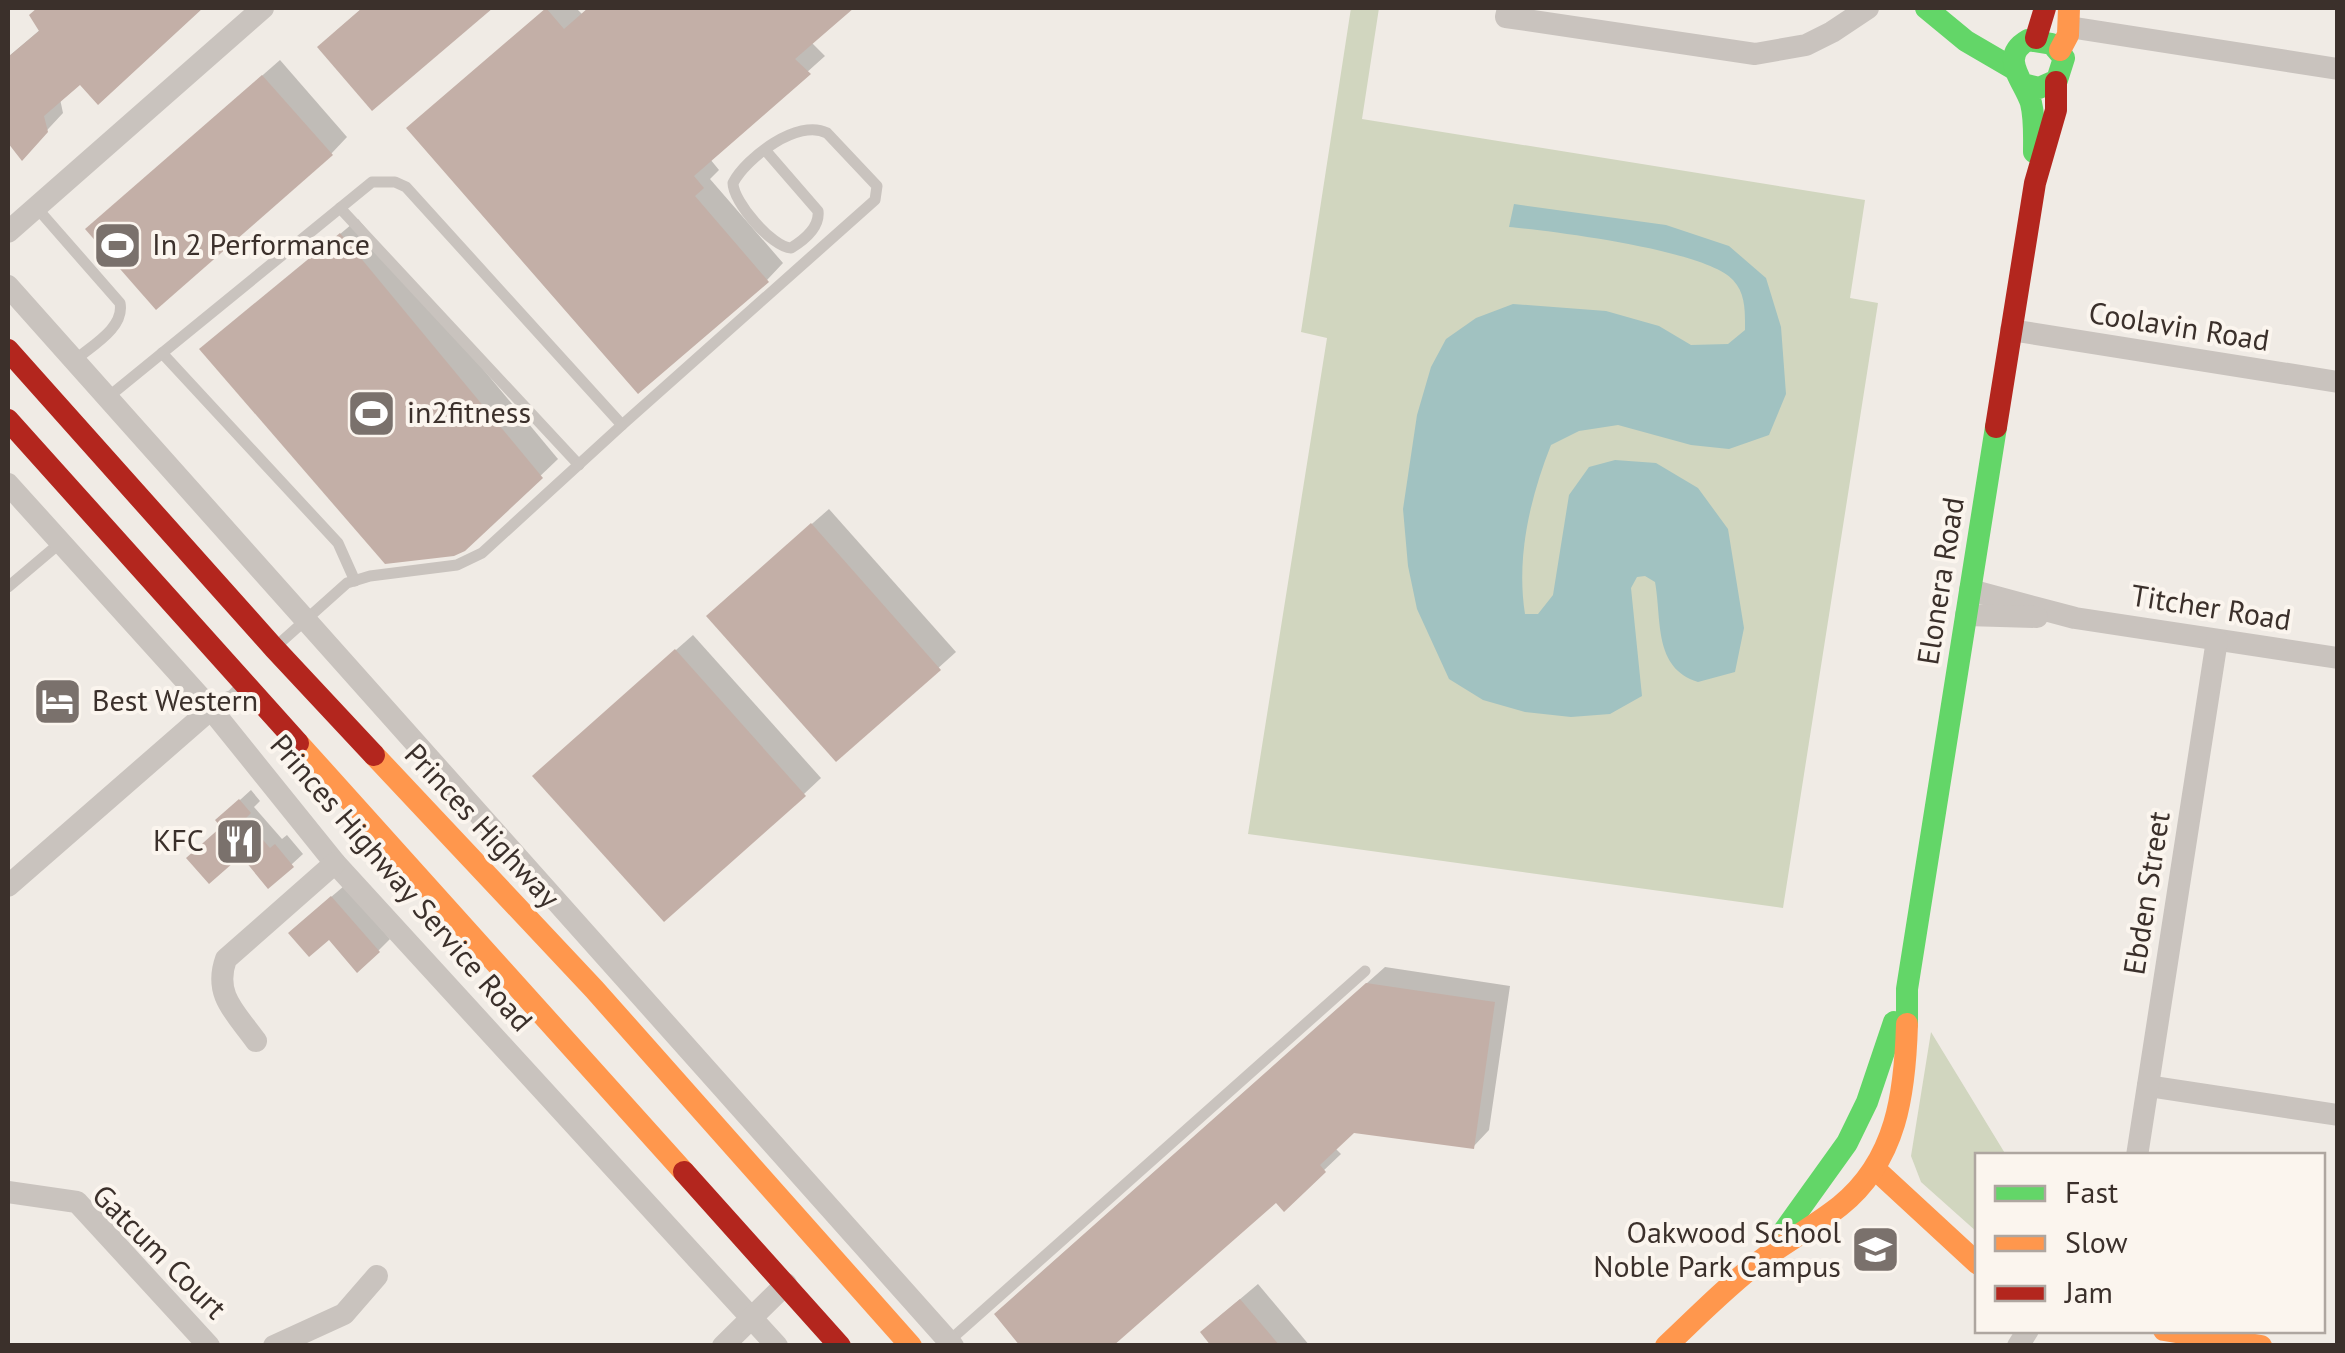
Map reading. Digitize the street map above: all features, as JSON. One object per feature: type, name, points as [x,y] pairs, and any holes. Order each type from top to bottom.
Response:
[{"type":"main road","points":[[1926,8],[1966,41],[2040,88],[2056,82],[2064,67],[2060,50],[2047,39],[2023,38]]},
{"type":"main road","points":[[1958,8],[1984,26]]},
{"type":"main road","points":[[2019,76],[2015,53],[2045,8]]},
{"type":"main road","points":[[2060,50],[2066,42],[2069,17]]},
{"type":"main road","name":"Elonera Road","points":[[2019,76],[2033,119],[2035,182]]},
{"type":"main road","name":"Elonera Road","points":[[1666,1346],[1762,1260],[1822,1219],[1874,1170],[1897,1112],[1906,1048],[1907,989],[2010,330],[2035,182],[2056,110],[2056,82]]},
{"type":"main road","name":"Princes Highway","points":[[8,350],[274,648],[594,989],[910,1346]]},
{"type":"main road","points":[[8,420],[840,1346]]},
{"type":"main road","points":[[247,688],[274,648]]},
{"type":"main road","name":"Elonera Road","points":[[1762,1260],[1847,1143],[1860,1118],[1907,989]]},
{"type":"main road","points":[[1860,1118],[1865,1152],[1874,1170],[1975,1260]]},
{"type":"main road","points":[[1803,1206],[1851,1171],[1874,1170]]},
{"type":"main road","points":[[2182,1333],[2261,1346]]},
{"type":"street","points":[[8,232],[263,8]]},
{"type":"street","points":[[1508,8],[1506,17],[1755,54],[1806,45],[1868,8]]},
{"type":"street","points":[[2069,17],[2338,69]]},
{"type":"street","points":[[8,286],[951,1343]]},
{"type":"street","name":"Coolavin Road","points":[[2010,330],[2338,382]]},
{"type":"street","name":"Princes Highway Service Road","points":[[8,484],[211,709],[335,863],[753,1318]]},
{"type":"street","name":"Titcher Road","points":[[1970,590],[2075,618],[2338,658]]},
{"type":"street","name":"Titcher Road","points":[[1966,615],[2075,618]]},
{"type":"street","name":"Ebden Street","points":[[2137,1153],[2217,640]]},
{"type":"street","points":[[211,709],[219,682],[218,656]]},
{"type":"street","points":[[8,886],[211,709],[235,700],[247,688]]},
{"type":"street","points":[[256,1041],[225,998],[220,978],[226,959],[335,863]]},
{"type":"street","points":[[2148,1086],[2338,1115]]},
{"type":"street","name":"Gatcum Court","points":[[8,1192],[77,1202],[209,1346]]},
{"type":"street","points":[[274,1346],[344,1314],[376,1276]]},
{"type":"street","points":[[723,1346],[786,1284]]},
{"type":"street","points":[[753,1318],[777,1346]]},
{"type":"lane","points":[[274,648],[347,583],[457,565],[482,553],[876,200],[874,182],[827,132],[819,128],[795,130],[766,151],[737,176],[732,190],[776,245],[790,248],[818,223],[818,211],[766,151]]},
{"type":"lane","points":[[107,398],[372,182],[396,182],[406,188],[622,425]]},
{"type":"lane","points":[[36,207],[122,310],[116,325],[74,361]]},
{"type":"lane","points":[[340,208],[579,465]]},
{"type":"lane","points":[[162,353],[338,544],[354,580]]},
{"type":"lane","points":[[8,586],[60,542]]},
{"type":"lane","points":[[951,1343],[1365,970]]},
{"type":"green space","points":[[1351,8],[1379,8],[1362,119],[1865,200],[1850,298],[1878,303],[1783,908],[1248,834],[1327,338],[1301,332]]},
{"type":"green space","points":[[1931,1032],[2005,1153],[1975,1153],[1975,1230],[1921,1182],[1911,1156]]},
{"type":"water","points":[[1514,204],[1666,225],[1729,246],[1766,278],[1781,327],[1786,394],[1769,435],[1729,449],[1691,445],[1618,425],[1579,431],[1551,445],[1527,528],[1522,571],[1525,614],[1538,614],[1553,595],[1569,495],[1589,467],[1615,460],[1656,463],[1698,488],[1728,529],[1744,628],[1735,672],[1698,682],[1673,666],[1662,641],[1655,582],[1645,576],[1637,577],[1631,588],[1642,696],[1610,714],[1571,717],[1525,712],[1483,700],[1449,679],[1417,609],[1403,509],[1417,415],[1431,367],[1446,339],[1476,318],[1513,304],[1606,311],[1659,326],[1691,345],[1728,344],[1745,330],[1744,304],[1733,280],[1693,260],[1627,244],[1509,227]]},
{"type":"building","points":[[37,8],[203,8],[98,105],[80,85],[44,116],[48,132],[22,161],[8,143],[8,57],[39,31],[29,15]]},
{"type":"building","points":[[362,8],[493,8],[372,111],[317,47]]},
{"type":"building","points":[[546,8],[564,29],[588,8],[854,8],[795,59],[811,74],[694,176],[704,188],[695,196],[769,282],[638,394],[406,128]]},
{"type":"building","points":[[262,75],[333,155],[156,310],[85,229]]},
{"type":"building","name":"in2fitness","points":[[340,233],[543,478],[465,551],[454,556],[385,564],[199,349]]},
{"type":"building","points":[[811,523],[941,670],[836,762],[706,616]]},
{"type":"building","points":[[675,649],[806,796],[664,922],[532,776]]},
{"type":"building","points":[[239,799],[251,813],[245,819],[270,848],[275,844],[294,867],[268,889],[241,856],[209,884],[186,858],[221,827],[215,820]]},
{"type":"building","points":[[331,896],[380,952],[357,973],[329,940],[309,957],[288,933]]},
{"type":"building","points":[[1366,983],[1495,1002],[1474,1149],[1354,1133],[1320,1165],[1326,1172],[1284,1212],[1276,1203],[1113,1346],[1020,1346],[994,1314]]},
{"type":"building","points":[[1240,1299],[1280,1346],[1211,1346],[1200,1332]]},
{"type":"traffic: fast","points":[[1926,8],[1966,41],[2014,69]]},
{"type":"traffic: fast","points":[[2023,84],[2039,88],[2057,80],[2064,58],[2052,44],[2028,40],[2015,54],[2016,70],[2032,109],[2034,152]]},
{"type":"traffic: fast","points":[[1907,1024],[1907,989],[1996,427]]},
{"type":"traffic: fast","points":[[1781,1235],[1847,1143],[1867,1102],[1894,1022]]},
{"type":"traffic: slow","points":[[2060,50],[2068,35],[2069,8]]},
{"type":"traffic: slow","points":[[298,743],[684,1172]]},
{"type":"traffic: slow","points":[[374,755],[594,989],[911,1346]]},
{"type":"traffic: slow","points":[[1666,1346],[1751,1268],[1840,1206],[1874,1168],[1886,1146],[1900,1100],[1907,1024]]},
{"type":"traffic: slow","points":[[1875,1169],[1975,1261]]},
{"type":"traffic: slow","points":[[2182,1333],[2261,1346]]},
{"type":"traffic: jam","points":[[2036,38],[2045,8]]},
{"type":"traffic: jam","points":[[1996,427],[2035,183],[2056,110],[2056,82]]},
{"type":"traffic: jam","points":[[8,350],[374,755]]},
{"type":"traffic: jam","points":[[8,420],[298,743]]},
{"type":"traffic: jam","points":[[684,1172],[840,1346]]},
{"type":"place","name":"In 2 Performance","points":[[117,245]]},
{"type":"place","name":"in2fitness","points":[[372,413]]},
{"type":"place","name":"Best Western","points":[[57,701]]},
{"type":"place","name":"KFC","points":[[239,841]]},
{"type":"place","name":"Oakwood School Noble Park Campus","points":[[1876,1250]]}]
